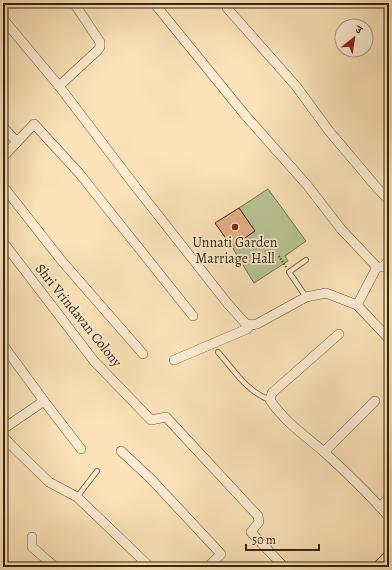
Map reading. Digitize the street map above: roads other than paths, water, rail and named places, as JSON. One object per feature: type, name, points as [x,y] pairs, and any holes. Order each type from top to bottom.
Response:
[{"type":"highway","points":[[381,567],[389,559]]},
{"type":"street","points":[[59,86],[98,50],[100,46],[100,42],[74,3]]},
{"type":"street","points":[[154,3],[245,115],[307,185],[341,229],[377,267]]},
{"type":"street","points":[[385,3],[389,7]]},
{"type":"street","points":[[227,8],[296,86],[329,131],[389,200]]},
{"type":"street","points":[[3,19],[59,86],[135,186],[228,304],[245,322],[250,325],[257,324],[306,297],[326,293],[357,305],[389,339]]},
{"type":"street","points":[[3,157],[34,124],[79,172],[192,316]]},
{"type":"street","points":[[3,127],[17,142]]},
{"type":"street","points":[[3,186],[60,260],[143,354]]},
{"type":"street","name":"Shri Vrindavan Colony","points":[[3,242],[94,361],[151,420],[166,417],[258,516],[260,522],[251,532],[284,567]]},
{"type":"street","points":[[377,267],[382,267],[389,261]]},
{"type":"street","points":[[357,305],[377,267]]},
{"type":"street","points":[[174,360],[247,329],[250,325]]},
{"type":"street","points":[[339,334],[272,393],[270,400],[288,421],[324,452],[389,517]]},
{"type":"street","points":[[3,346],[81,449]]},
{"type":"street","points":[[3,429],[44,401]]},
{"type":"street","points":[[324,452],[375,401]]},
{"type":"street","points":[[3,436],[13,448],[49,482],[77,497],[150,567]]},
{"type":"street","points":[[121,451],[151,479],[221,554],[208,567]]},
{"type":"street","points":[[380,507],[389,498]]},
{"type":"street","points":[[32,537],[32,547],[55,567]]},
{"type":"lane","points":[[306,260],[289,272],[306,297]]},
{"type":"lane","points":[[218,352],[252,390],[260,396],[270,400]]},
{"type":"lane","points":[[77,497],[97,471]]},
{"type":"place","name":"Unnati Garden Marriage Hall","points":[[235,227]]}]
